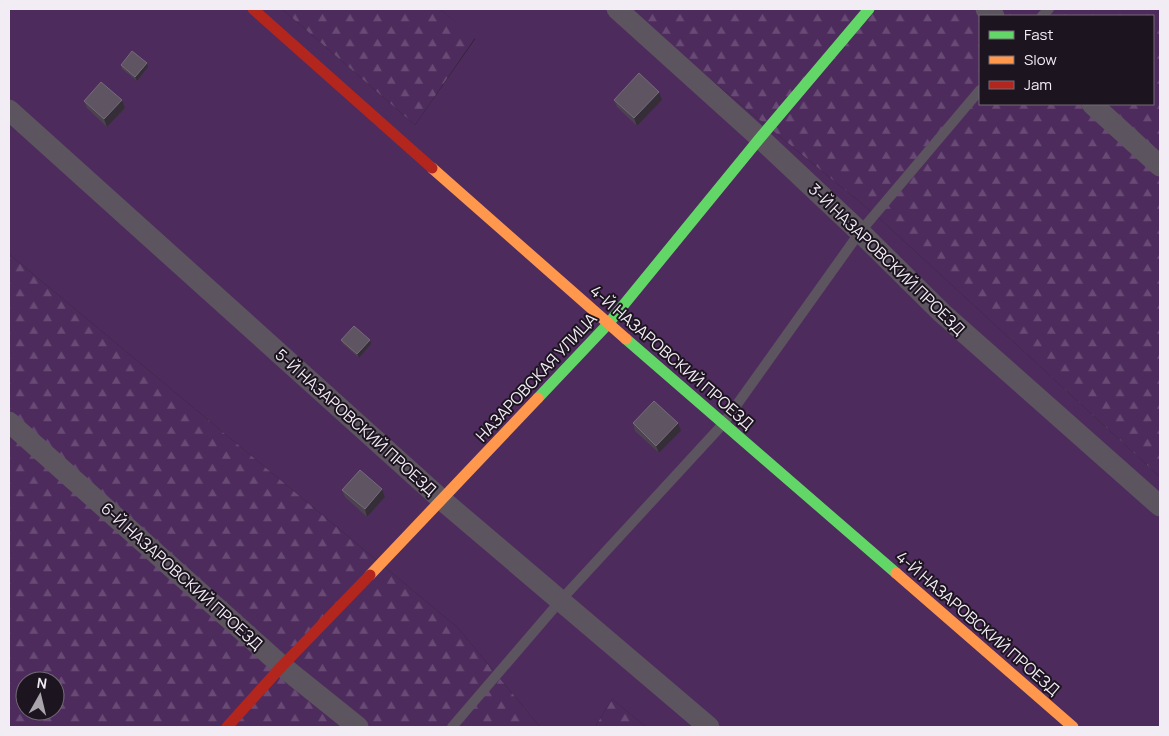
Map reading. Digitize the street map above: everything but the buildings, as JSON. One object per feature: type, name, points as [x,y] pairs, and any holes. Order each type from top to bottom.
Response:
[{"type":"street","name":"4-Й НАЗАРОВСКИЙ ПРОЕЗД","points":[[253,9],[608,324],[1073,727]]},
{"type":"street","name":"3-Й НАЗАРОВСКИЙ ПРОЕЗД","points":[[616,9],[760,138],[860,232],[942,313],[1160,506]]},
{"type":"street","name":"НАЗАРОВСКАЯ УЛИЦА","points":[[227,727],[282,666],[608,324],[760,138],[869,9]]},
{"type":"street","points":[[1093,105],[1160,166]]},
{"type":"street","name":"5-Й НАЗАРОВСКИЙ ПРОЕЗД","points":[[9,110],[442,500],[709,727]]},
{"type":"street","name":"6-Й НАЗАРОВСКИЙ ПРОЕЗД","points":[[9,422],[282,666],[358,727]]},
{"type":"lane","points":[[452,727],[561,600],[724,424],[860,232],[979,91]]},
{"type":"green space","points":[[9,9],[282,9],[415,125],[475,39],[440,9],[628,9],[878,217],[1160,477],[1160,727],[646,727],[612,699],[595,727],[540,727],[458,628],[9,254]]},
{"type":"green space","points":[[282,9],[440,9],[475,38],[415,125]]},
{"type":"green space","points":[[628,9],[1160,9],[1160,477],[878,217]]},
{"type":"green space","points":[[9,254],[458,628],[540,727],[9,727]]},
{"type":"green space","points":[[612,699],[646,727],[595,727]]},
{"type":"traffic: fast","points":[[538,398],[608,324],[760,138],[869,9]]},
{"type":"traffic: fast","points":[[626,339],[896,573]]},
{"type":"traffic: slow","points":[[432,168],[626,339]]},
{"type":"traffic: slow","points":[[370,575],[538,398]]},
{"type":"traffic: slow","points":[[896,573],[1073,727]]},
{"type":"traffic: jam","points":[[253,9],[432,168]]},
{"type":"traffic: jam","points":[[227,727],[282,666],[370,575]]}]
